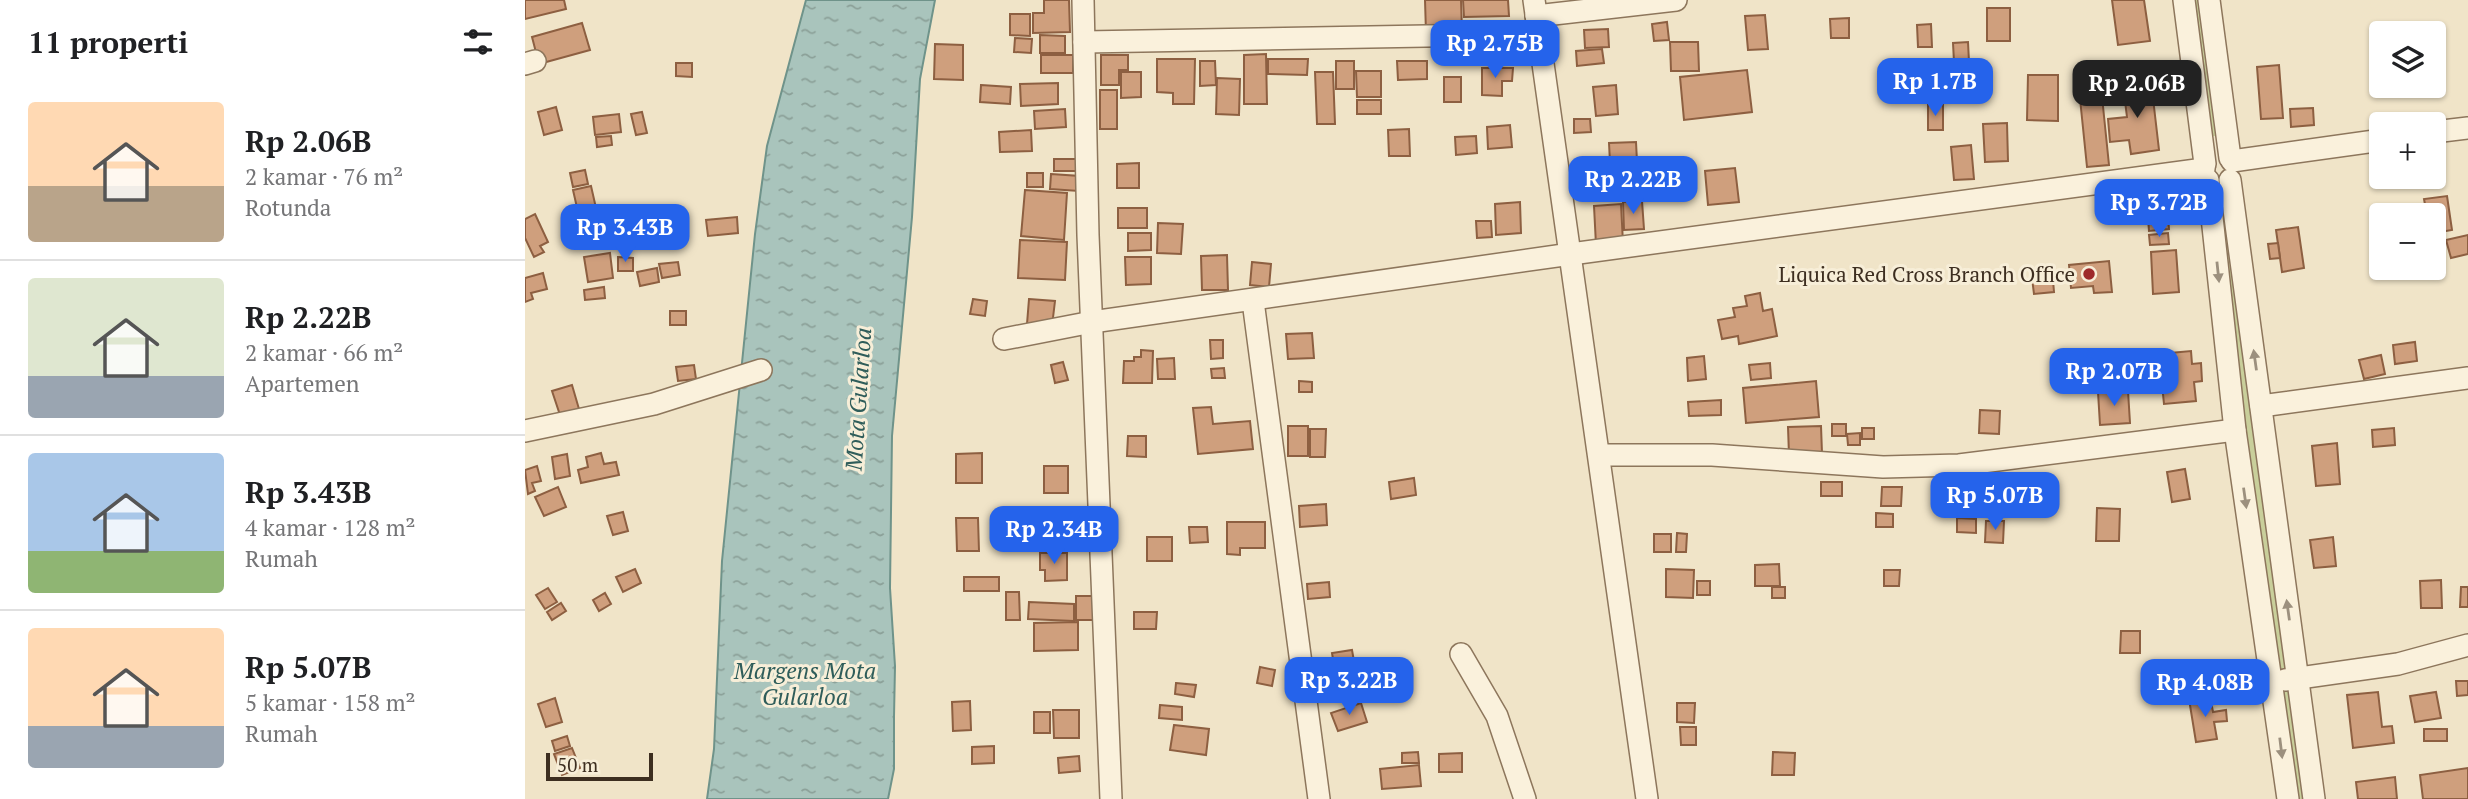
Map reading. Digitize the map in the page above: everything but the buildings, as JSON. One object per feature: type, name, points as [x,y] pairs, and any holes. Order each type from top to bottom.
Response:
[{"type":"street","points":[[1083,0],[1088,236],[1111,799]]},
{"type":"street","points":[[1084,42],[1536,17],[1676,0]]},
{"type":"street","points":[[2185,0],[2235,430],[2288,799]]},
{"type":"street","points":[[2209,0],[2314,799]]},
{"type":"street","points":[[1536,17],[1647,799]]},
{"type":"street","points":[[2446,131],[2468,128]]},
{"type":"street","points":[[2206,171],[2219,184],[2231,166],[2369,142]]},
{"type":"street","points":[[1004,339],[1092,322],[1571,254],[2206,171]]},
{"type":"street","points":[[1253,301],[1319,799]]},
{"type":"street","points":[[525,431],[654,404],[761,370]]},
{"type":"street","points":[[2261,406],[2468,378]]},
{"type":"street","points":[[1599,455],[1712,455],[1883,467],[1947,465],[2235,430]]},
{"type":"street","points":[[2272,682],[2397,664],[2468,645]]},
{"type":"street","points":[[1461,654],[1497,716],[1525,799]]},
{"type":"green space","points":[[2190,0],[2204,0],[2218,136],[2209,136]]},
{"type":"green space","points":[[2224,198],[2309,799],[2294,799],[2217,203]]},
{"type":"water","name":"Margens Mota Gularloa","points":[[806,0],[935,0],[920,79],[912,217],[892,436],[890,588],[895,666],[894,769],[888,799],[707,799],[714,749],[722,561],[755,234],[767,146]]},
{"type":"place","name":"Liquica Red Cross Branch Office","points":[[2089,274]]},
{"type":"water label","name":"Mota Gularloa","points":[[858,399]]}]
